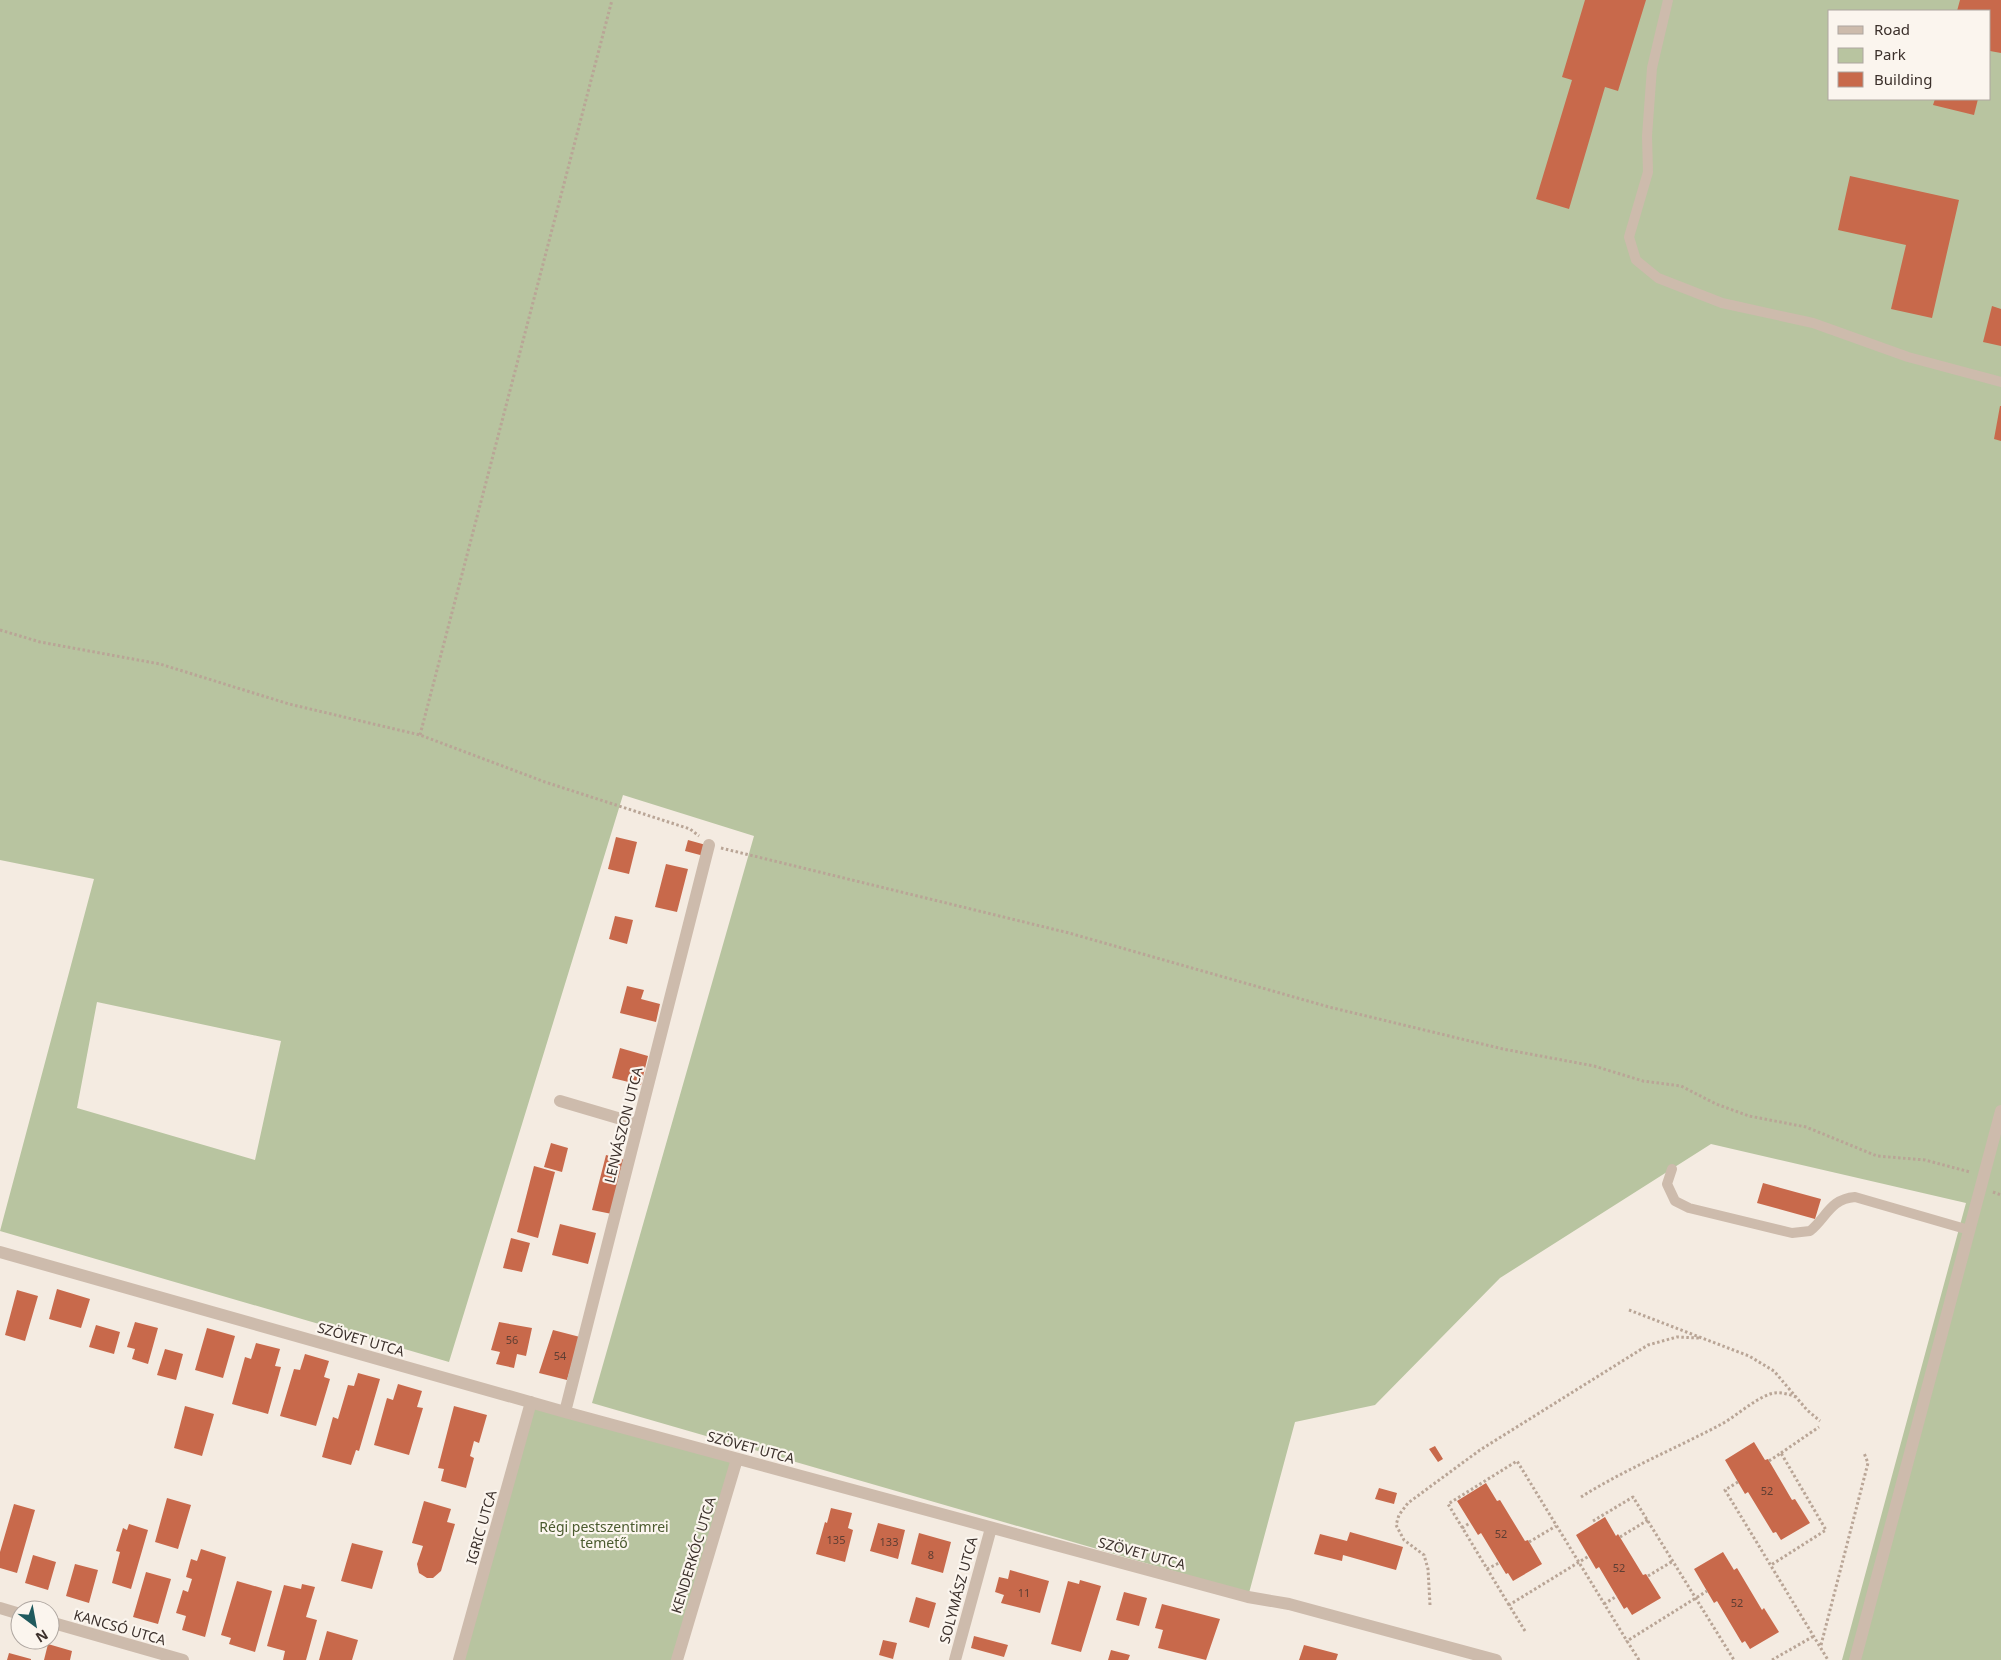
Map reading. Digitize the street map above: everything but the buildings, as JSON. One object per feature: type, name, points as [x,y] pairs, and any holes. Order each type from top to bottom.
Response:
[{"type":"street","name":"LENVÁSZON UTCA","points":[[565,1412],[709,845]]},
{"type":"street","points":[[560,1101],[638,1124]]},
{"type":"street","points":[[1854,1660],[2001,1111]]},
{"type":"street","name":"SZÖVET UTCA","points":[[0,1252],[737,1459],[990,1528],[1496,1660]]},
{"type":"street","name":"IGRIC UTCA","points":[[459,1660],[531,1402]]},
{"type":"street","name":"KENDERKÓC UTCA","points":[[677,1660],[737,1459]]},
{"type":"street","name":"SOLYMÁSZ UTCA","points":[[955,1660],[990,1528]]},
{"type":"street","name":"KANCSÓ UTCA","points":[[60,1625],[182,1660]]},
{"type":"lane","points":[[1668,0],[1652,68],[1647,136],[1648,172],[1630,237],[1636,260],[1658,278],[1722,303],[1813,323],[1908,357],[2001,382]]},
{"type":"lane","points":[[1672,1169],[1667,1184],[1669,1192],[1675,1201],[1792,1233],[1810,1232],[1835,1202],[1844,1198],[1855,1197],[1969,1230]]},
{"type":"path","points":[[420,736],[612,0]]},
{"type":"path","points":[[0,630],[40,642],[160,664],[289,704],[420,736],[545,782],[690,829],[709,845],[1068,933],[1329,1007],[1503,1049],[1594,1066],[1643,1081],[1681,1086],[1716,1104],[1749,1116],[1806,1127],[1876,1156],[1926,1160],[1972,1173],[1982,1181]]},
{"type":"path","points":[[1629,1310],[1749,1356],[1774,1370],[1796,1397],[1820,1421]]},
{"type":"path","points":[[1430,1605],[1428,1569],[1424,1555],[1404,1540],[1396,1525],[1399,1515],[1408,1503],[1480,1450],[1648,1345],[1677,1337],[1698,1338]]},
{"type":"path","points":[[1580,1497],[1604,1482],[1720,1425],[1766,1396],[1773,1393],[1786,1393],[1796,1397]]},
{"type":"path","points":[[1769,1460],[1819,1427]]},
{"type":"path","points":[[1771,1565],[1826,1530],[1781,1453]]},
{"type":"path","points":[[1820,1646],[1868,1463],[1864,1453]]},
{"type":"path","points":[[1524,1631],[1448,1504],[1517,1462],[1639,1660]]},
{"type":"path","points":[[1738,1482],[1725,1490],[1828,1660]]},
{"type":"path","points":[[1593,1522],[1633,1497],[1734,1660]]},
{"type":"path","points":[[1620,1537],[1648,1520]]},
{"type":"path","points":[[1462,1528],[1470,1523]]},
{"type":"path","points":[[1529,1542],[1556,1526]]},
{"type":"path","points":[[1509,1605],[1588,1556]]},
{"type":"path","points":[[1648,1576],[1673,1561]]},
{"type":"path","points":[[1487,1569],[1499,1562]]},
{"type":"path","points":[[1627,1641],[1707,1591]]},
{"type":"path","points":[[1604,1604],[1616,1596]]},
{"type":"path","points":[[1772,1660],[1814,1636]]},
{"type":"green space","points":[[0,0],[2001,0],[2001,1660],[1842,1660],[1966,1203],[1711,1144],[1500,1278],[1375,1405],[1295,1422],[1249,1593],[592,1403],[754,836],[623,795],[449,1362],[0,1231],[94,879],[0,860]],"holes":[[[97,1002],[281,1041],[255,1160],[77,1108]]]},
{"type":"green space","name":"Régi pestszentimrei temető","points":[[531,1402],[737,1459],[677,1660],[459,1660]]}]
